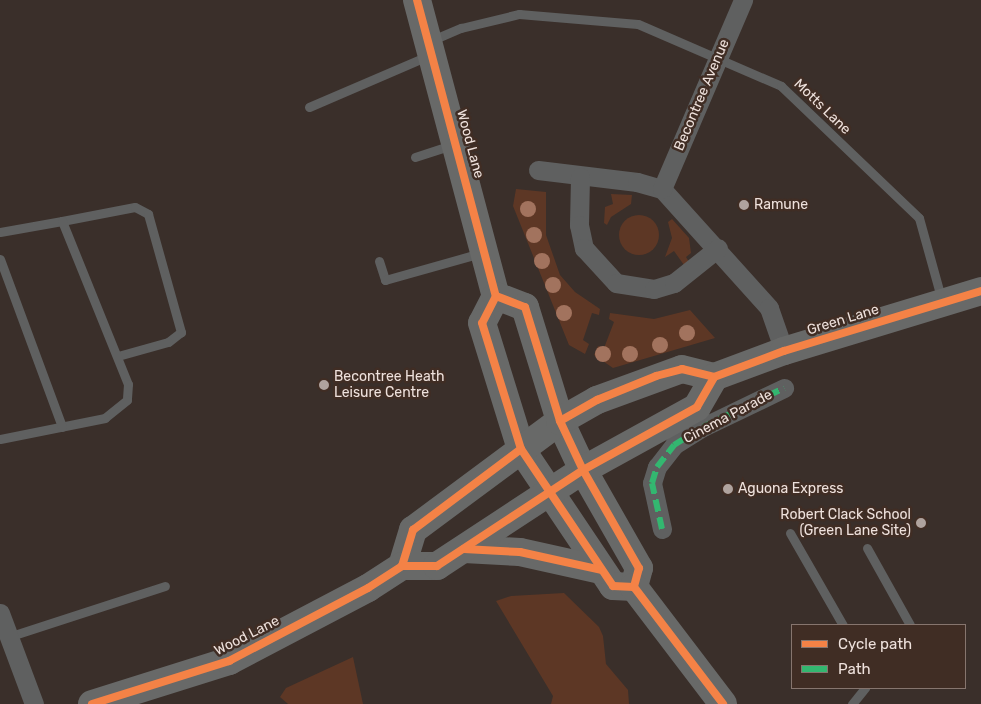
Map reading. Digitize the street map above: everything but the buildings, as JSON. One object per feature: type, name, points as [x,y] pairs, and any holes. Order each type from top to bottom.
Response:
[{"type":"main road","name":"Wood Lane","points":[[417,0],[429,49],[458,144],[496,296]]},
{"type":"main road","name":"Green Lane","points":[[714,377],[784,351],[981,291]]},
{"type":"main road","points":[[496,296],[525,307],[560,421],[583,470],[639,568],[634,587],[613,586],[548,494],[521,449],[482,324],[496,296]]},
{"type":"main road","points":[[682,369],[714,377],[697,407],[583,470],[438,566],[402,566],[414,530],[560,421],[597,400],[682,369]]},
{"type":"main road","points":[[464,549],[520,552],[601,570]]},
{"type":"main road","name":"Wood Lane","points":[[98,703],[229,661],[368,588],[402,566]]},
{"type":"main road","points":[[634,587],[723,704]]},
{"type":"street","name":"Becontree Avenue","points":[[662,189],[743,0]]},
{"type":"street","points":[[538,170],[580,177],[637,182],[662,189],[718,248],[769,308],[784,351]]},
{"type":"street","points":[[580,177],[579,225],[584,248],[616,283],[654,289],[674,283],[718,248]]},
{"type":"street","name":"Cinema Parade","points":[[662,529],[652,483],[657,467],[674,445],[703,427],[784,388]]},
{"type":"street","points":[[0,612],[34,704]]},
{"type":"lane","name":"Motts Lane","points":[[309,107],[429,49],[461,28],[519,14],[638,24],[781,86],[919,218],[943,303]]},
{"type":"lane","points":[[415,157],[458,144]]},
{"type":"lane","points":[[0,232],[135,207],[148,214],[182,332],[168,342],[118,356]]},
{"type":"lane","points":[[0,439],[105,418],[127,400],[128,384],[118,356],[62,221]]},
{"type":"lane","points":[[380,261],[385,280],[484,252]]},
{"type":"lane","points":[[0,259],[62,427]]},
{"type":"lane","points":[[790,533],[842,624]]},
{"type":"lane","points":[[867,548],[909,624]]},
{"type":"lane","points":[[8,637],[165,586]]},
{"type":"lane","points":[[852,704],[864,689]]},
{"type":"shaded area","points":[[516,189],[546,192],[546,235],[560,275],[575,292],[600,309],[599,315],[592,313],[583,340],[589,344],[585,354],[569,345],[513,206]]},
{"type":"shaded area","points":[[611,194],[632,195],[631,204],[611,217],[607,225],[604,223],[605,207],[613,204]]},
{"type":"shaded area","points":[[643,215],[650,218],[656,224],[659,235],[658,243],[650,252],[643,255],[635,255],[628,252],[620,243],[619,231],[622,224],[631,216]]},
{"type":"shaded area","points":[[672,219],[689,238],[691,253],[686,257],[689,262],[684,265],[674,251],[665,257],[672,238],[668,222]]},
{"type":"shaded area","points":[[690,310],[715,338],[613,368],[594,355],[598,346],[604,348],[614,322],[609,319],[610,313],[654,319]]},
{"type":"shaded area","points":[[564,593],[599,627],[603,636],[606,664],[628,690],[629,704],[551,704],[553,696],[496,601],[511,596]]},
{"type":"shaded area","points":[[353,657],[363,704],[288,704],[280,697],[286,688]]},
{"type":"marked path","points":[[662,529],[652,483],[657,467],[674,445],[703,427],[784,388]]},
{"type":"cycle path","points":[[417,0],[496,296],[482,323],[521,449],[613,586],[634,587]]},
{"type":"cycle path","points":[[560,421],[597,400],[656,376],[682,369],[714,377],[784,351],[981,291]]},
{"type":"cycle path","points":[[496,296],[525,307],[560,421],[583,470],[639,568],[634,587],[723,704]]},
{"type":"cycle path","points":[[92,704],[229,661],[368,588],[402,566],[437,566],[583,470],[697,407],[714,377]]},
{"type":"cycle path","points":[[402,566],[413,530],[521,449]]},
{"type":"cycle path","points":[[464,549],[520,552],[601,570]]},
{"type":"place","name":"Ramune","points":[[744,205]]},
{"type":"place","name":"Becontree Heath Leisure Centre","points":[[324,385]]},
{"type":"place","name":"Aguona Express","points":[[728,489]]},
{"type":"place","name":"Robert Clack School (Green Lane Site)","points":[[921,523]]}]
